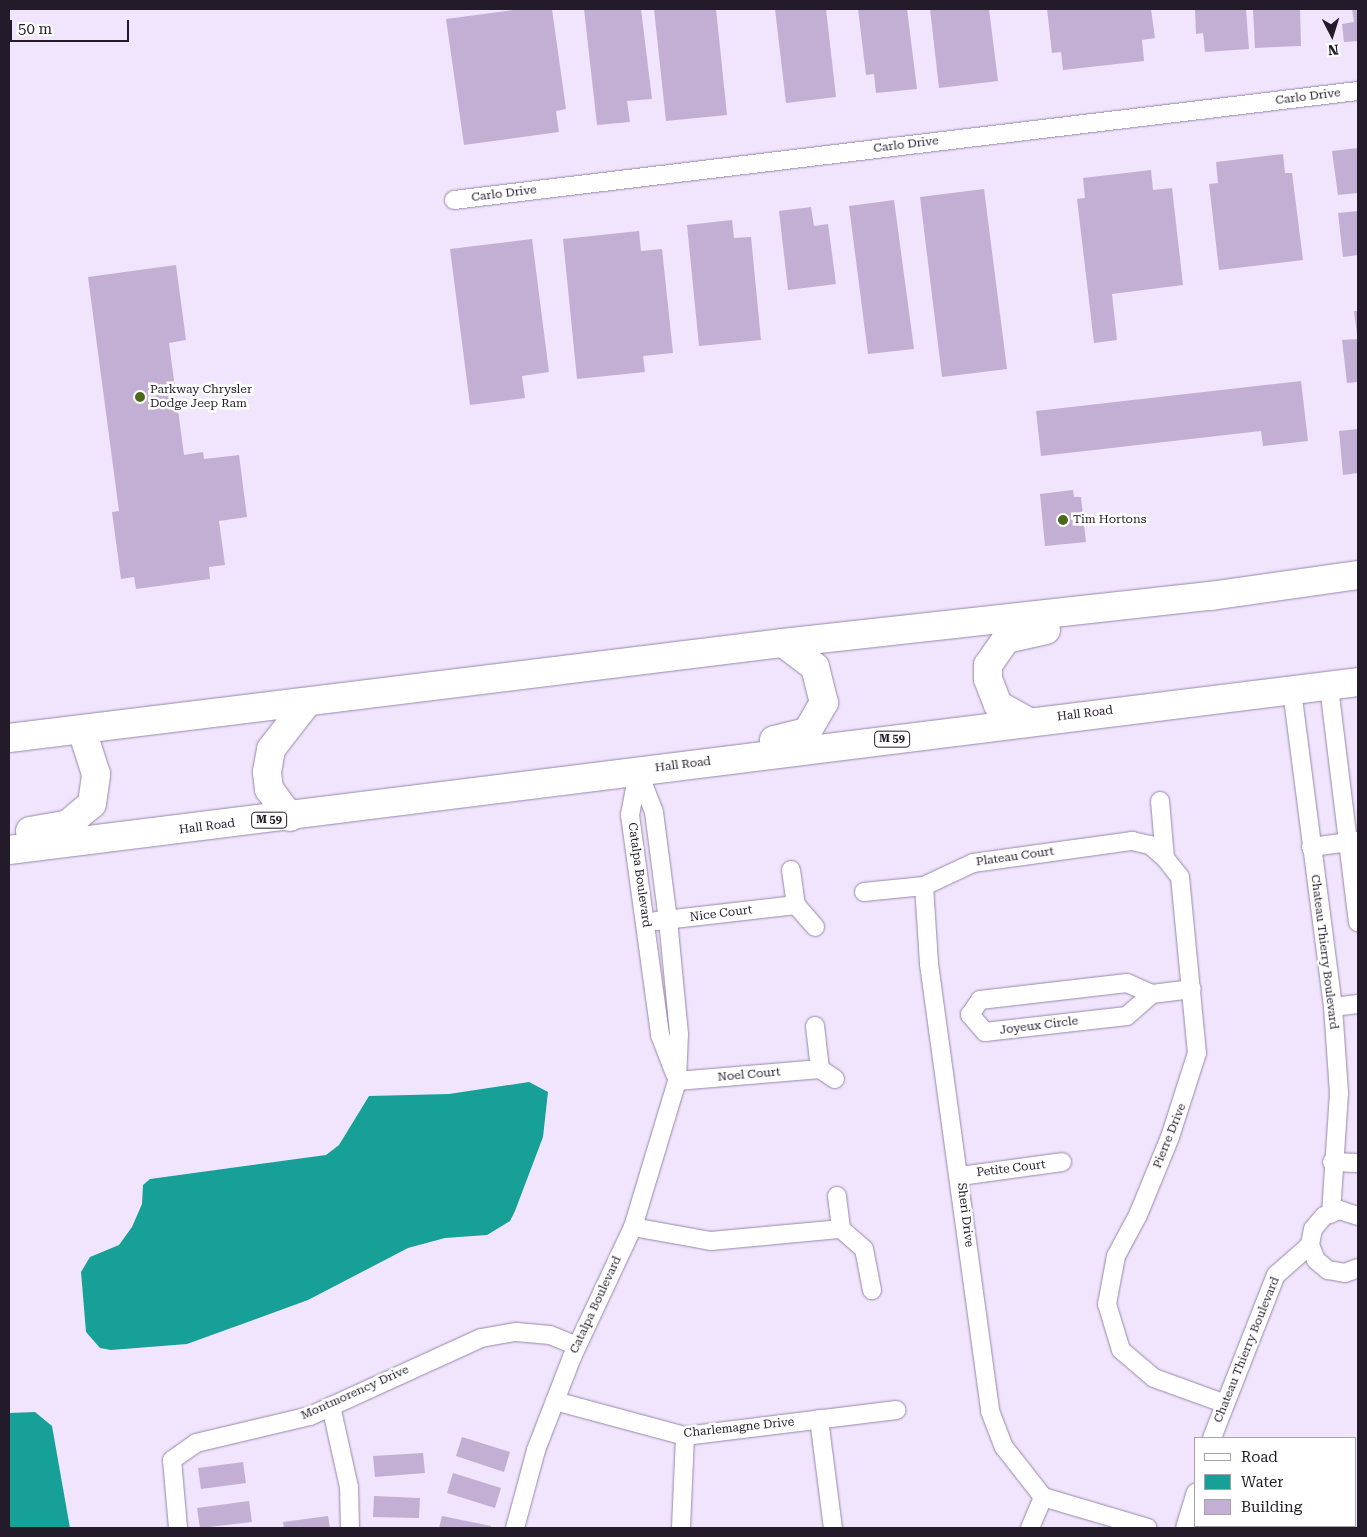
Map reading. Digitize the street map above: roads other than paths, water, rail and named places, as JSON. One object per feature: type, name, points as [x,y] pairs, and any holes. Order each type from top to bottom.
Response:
[{"type":"highway","points":[[9,738],[306,704],[783,643],[1211,596],[1358,575]]},
{"type":"highway","points":[[1027,722],[998,705],[988,679],[988,665],[1006,639],[1018,633],[1179,616],[1211,596]]},
{"type":"highway","points":[[638,771],[807,732],[824,703],[822,688],[815,667],[783,643]]},
{"type":"highway","name":"Hall Road","points":[[9,850],[290,817],[638,771],[1027,722],[1292,692],[1358,682]]},
{"type":"highway","points":[[290,817],[269,789],[266,772],[271,749],[306,704]]},
{"type":"highway","points":[[9,834],[68,824],[92,804],[96,774],[82,730]]},
{"type":"street","name":"Carlo Drive","points":[[454,200],[1358,91]]},
{"type":"street","points":[[1329,687],[1353,842],[1358,922]]},
{"type":"street","name":"Chateau Thierry Boulevard","points":[[1292,692],[1333,1007],[1339,1093],[1332,1162],[1331,1214]]},
{"type":"street","name":"Catalpa Boulevard","points":[[515,1528],[555,1401],[577,1346],[633,1227],[678,1081],[679,1034],[668,920],[654,812],[638,771]]},
{"type":"street","name":"Catalpa Boulevard","points":[[638,771],[630,815],[660,1036],[678,1081]]},
{"type":"street","points":[[1160,801],[1165,858]]},
{"type":"street","name":"Plateau Court","points":[[864,892],[924,886],[973,862],[1132,841],[1150,845],[1165,858]]},
{"type":"street","points":[[1311,847],[1353,842]]},
{"type":"street","name":"Pierre Drive","points":[[1165,858],[1180,877],[1197,1053],[1187,1094],[1138,1215],[1116,1256],[1107,1304],[1121,1350],[1154,1378],[1223,1403]]},
{"type":"street","points":[[791,870],[796,905],[816,927]]},
{"type":"street","name":"Sheri Drive","points":[[924,886],[929,964],[960,1176],[990,1410],[1004,1448],[1042,1497]]},
{"type":"street","name":"Nice Court","points":[[646,922],[796,905]]},
{"type":"street","name":"Joyeux Circle","points":[[1127,983],[1152,994],[1127,1016],[985,1032],[970,1016],[980,1000],[1127,983]]},
{"type":"street","points":[[1152,994],[1192,989]]},
{"type":"street","points":[[1333,1007],[1358,1004]]},
{"type":"street","points":[[815,1026],[820,1069],[835,1079]]},
{"type":"street","name":"Noel Court","points":[[678,1081],[820,1069]]},
{"type":"street","name":"Petite Court","points":[[960,1176],[1062,1162]]},
{"type":"street","points":[[1332,1162],[1358,1163]]},
{"type":"street","points":[[837,1196],[841,1229],[864,1249],[872,1290]]},
{"type":"street","points":[[1357,1209],[1331,1214],[1313,1228],[1310,1245],[1316,1260],[1328,1270],[1345,1273],[1358,1268]]},
{"type":"street","points":[[633,1227],[711,1241],[841,1229]]},
{"type":"street","name":"Chateau Thierry Boulevard","points":[[1212,1437],[1223,1403],[1276,1275],[1310,1245]]},
{"type":"street","name":"Montmorency Drive","points":[[178,1528],[172,1460],[196,1443],[310,1416],[481,1338],[533,1334],[577,1346]]},
{"type":"street","name":"Charlemagne Drive","points":[[555,1401],[685,1436],[896,1410]]},
{"type":"street","points":[[331,1406],[349,1487],[350,1528]]},
{"type":"street","points":[[819,1419],[833,1528]]},
{"type":"street","points":[[681,1528],[685,1436]]},
{"type":"street","points":[[1030,1528],[1042,1497],[1148,1528]]},
{"type":"street","points":[[1185,1528],[1194,1499]]},
{"type":"water","points":[[529,1082],[548,1092],[543,1137],[510,1221],[487,1235],[445,1238],[408,1248],[308,1300],[187,1344],[111,1350],[100,1348],[86,1332],[81,1272],[90,1257],[119,1245],[132,1227],[142,1204],[143,1185],[150,1179],[326,1155],[339,1145],[369,1096],[449,1094]]},
{"type":"water","points":[[35,1412],[52,1426],[70,1528],[9,1528],[9,1413]]},
{"type":"place","name":"Parkway Chrysler Dodge Jeep Ram","points":[[140,397]]},
{"type":"place","name":"Tim Hortons","points":[[1063,520]]}]
